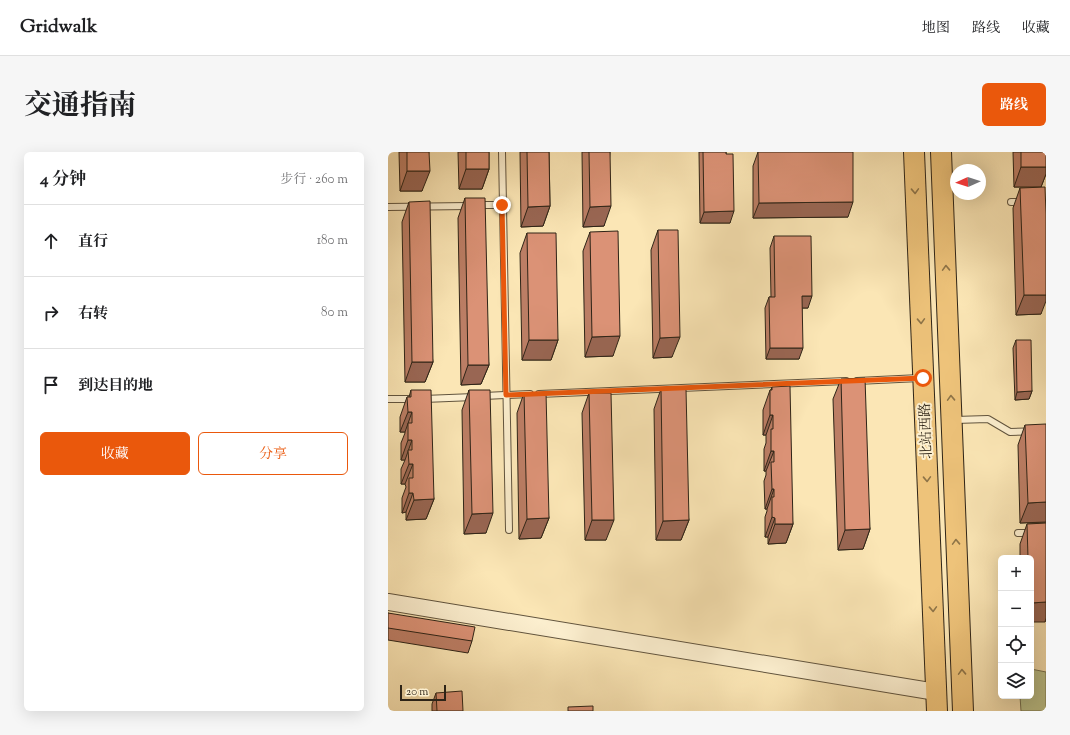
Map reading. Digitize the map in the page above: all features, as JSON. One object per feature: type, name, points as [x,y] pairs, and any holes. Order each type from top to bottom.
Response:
[{"type":"main road","name":"北站西路","points":[[914,152],[936,702]]},
{"type":"main road","name":"北站西路","points":[[941,152],[963,711]]},
{"type":"street","points":[[388,602],[936,702]]},
{"type":"lane","points":[[502,152],[509,530]]},
{"type":"lane","points":[[1011,202],[1032,201]]},
{"type":"lane","points":[[388,207],[502,205]]},
{"type":"lane","points":[[388,400],[923,378]]},
{"type":"lane","points":[[952,420],[988,419],[1010,432],[1046,431]]},
{"type":"lane","points":[[1018,533],[1046,532]]},
{"type":"green space","points":[[1034,670],[1046,672],[1046,711],[1021,711],[1020,699],[1034,699]]},
{"type":"building","points":[[407,152],[429,152],[430,171],[407,171]]},
{"type":"building","points":[[466,152],[489,152],[489,169],[466,169]]},
{"type":"building","points":[[527,152],[549,152],[550,206],[528,207]]},
{"type":"building","points":[[589,152],[610,152],[611,206],[590,207]]},
{"type":"building","points":[[703,152],[726,152],[726,154],[733,154],[734,211],[704,212]]},
{"type":"building","points":[[758,152],[853,152],[853,202],[759,203]]},
{"type":"building","points":[[1021,152],[1046,152],[1046,167],[1021,167]]},
{"type":"building","points":[[1045,187],[1046,295],[1024,295],[1020,188]]},
{"type":"building","points":[[465,198],[485,198],[489,365],[468,365]]},
{"type":"building","points":[[430,201],[433,362],[412,362],[409,202]]},
{"type":"building","points":[[658,230],[678,230],[680,337],[660,338]]},
{"type":"building","points":[[618,231],[620,336],[592,337],[590,232]]},
{"type":"building","points":[[527,233],[556,233],[558,340],[529,340]]},
{"type":"building","points":[[774,236],[811,236],[812,296],[802,296],[803,348],[770,348],[769,297],[775,297]]},
{"type":"building","points":[[1016,340],[1031,340],[1032,391],[1017,392]]},
{"type":"building","points":[[865,378],[870,529],[845,530],[841,379]]},
{"type":"building","points":[[790,386],[793,524],[775,524],[775,518],[772,517],[772,497],[774,497],[774,489],[772,489],[771,462],[774,462],[774,451],[771,451],[771,429],[773,429],[773,415],[770,415],[770,390],[772,390],[772,387]]},
{"type":"building","points":[[661,389],[686,389],[689,520],[663,521]]},
{"type":"building","points":[[411,390],[431,390],[434,499],[414,500],[413,493],[409,493],[409,478],[413,478],[413,464],[409,464],[408,450],[412,450],[412,440],[408,440],[408,423],[412,423],[412,412],[408,412],[407,397],[411,397]]},
{"type":"building","points":[[469,390],[490,390],[493,513],[472,514]]},
{"type":"building","points":[[546,392],[549,518],[527,519],[524,393]]},
{"type":"building","points":[[589,393],[611,393],[614,520],[592,520]]},
{"type":"building","points":[[1046,424],[1046,502],[1028,503],[1025,425]]},
{"type":"building","points":[[1046,523],[1046,602],[1034,603],[1034,555],[1028,555],[1027,524]]},
{"type":"building","points":[[388,613],[475,627],[472,641],[388,628]]},
{"type":"building","points":[[462,691],[463,711],[437,711],[436,693]]},
{"type":"building","points":[[593,706],[593,711],[568,711],[568,707]]},
{"type":"route","points":[[502,205],[506,395],[923,378]]}]
